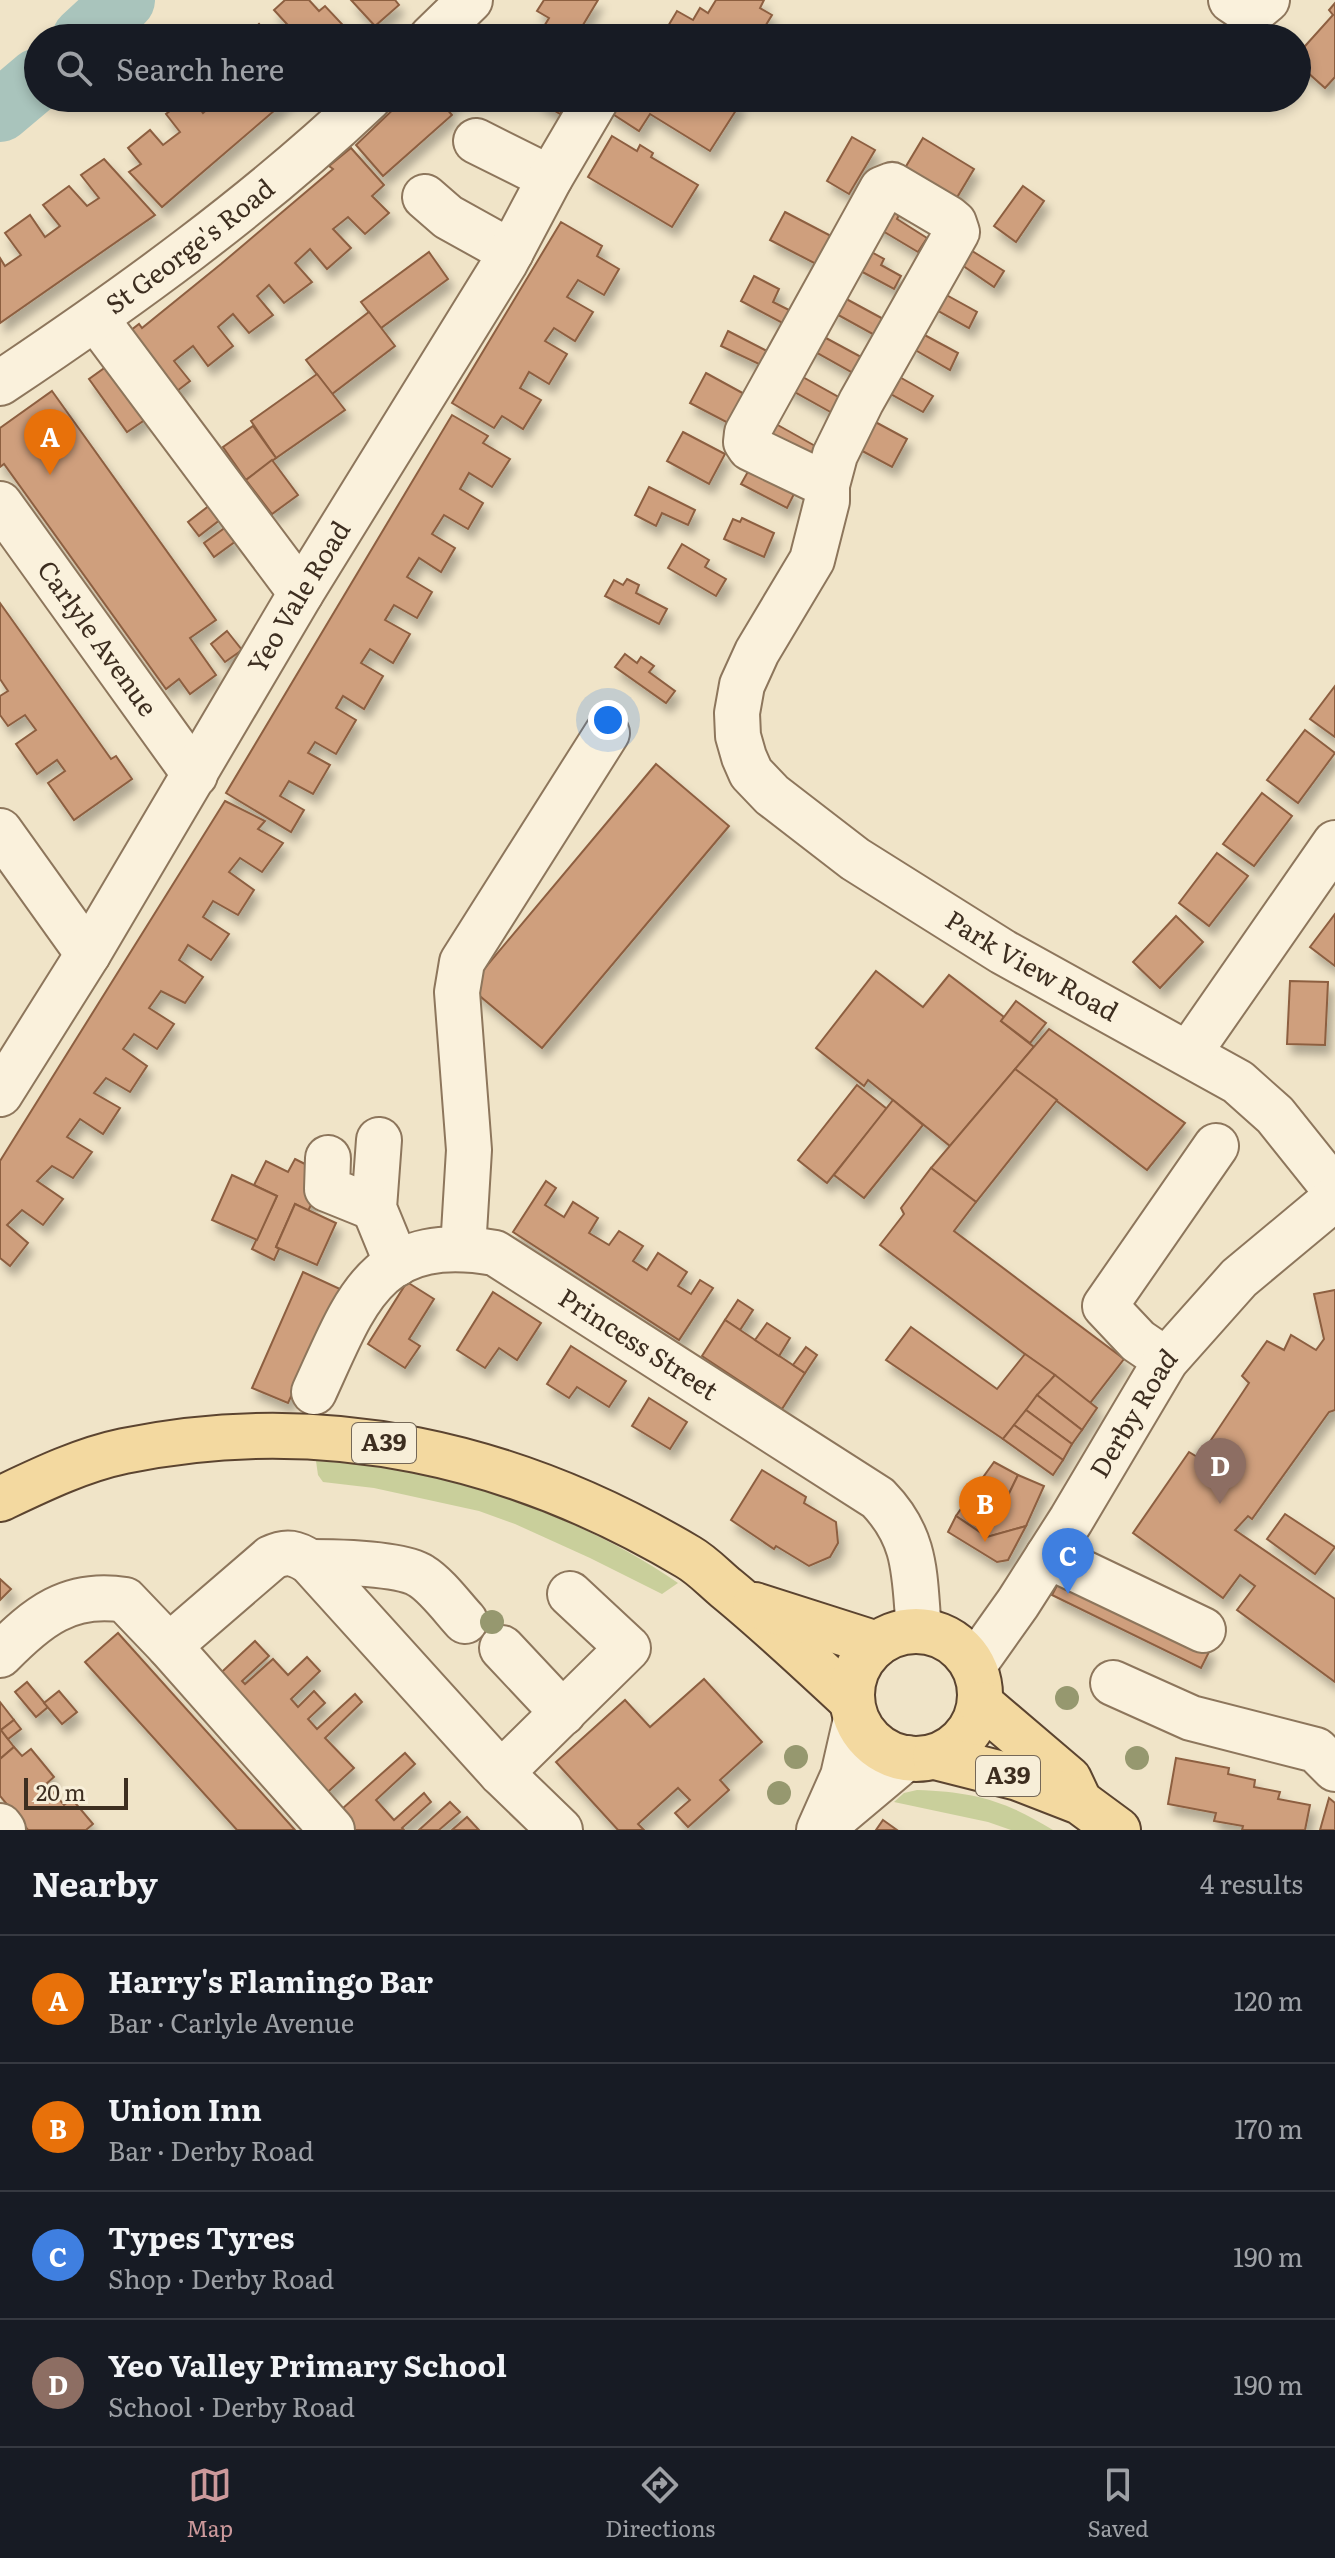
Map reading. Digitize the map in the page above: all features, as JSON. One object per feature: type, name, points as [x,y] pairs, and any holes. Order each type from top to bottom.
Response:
[{"type":"main road","name":"A39","points":[[0,1499],[51,1475],[123,1451],[239,1437],[299,1435],[347,1438],[449,1456],[509,1474],[583,1503],[691,1559],[741,1600],[854,1710]]},
{"type":"main road","name":"A39","points":[[741,1600],[877,1644]]},
{"type":"main road","points":[[919,1630],[941,1635],[960,1647],[977,1684],[975,1722],[965,1737],[951,1749],[920,1758],[885,1752],[868,1738],[854,1710],[853,1680],[862,1660],[877,1644],[889,1637],[919,1630]]},
{"type":"main road","name":"A39","points":[[977,1684],[1069,1779],[1080,1802]]},
{"type":"main road","name":"A39","points":[[920,1758],[1018,1778],[1080,1802],[1118,1830]]},
{"type":"street","points":[[1231,0],[1246,10],[1256,9],[1267,0]]},
{"type":"street","name":"St George's Road","points":[[0,383],[96,319],[221,224],[353,112]]},
{"type":"street","name":"Yeo Vale Road","points":[[0,1094],[88,954],[301,593],[511,252],[589,112]]},
{"type":"street","points":[[476,141],[550,178]]},
{"type":"street","points":[[892,185],[948,218],[957,232],[861,402],[835,455],[827,485],[750,448],[746,442],[747,433],[882,189],[892,185]]},
{"type":"street","points":[[425,197],[448,217],[511,252]]},
{"type":"street","points":[[96,319],[301,593]]},
{"type":"street","name":"Park View Road","points":[[827,485],[827,501],[812,560],[757,652],[742,685],[737,713],[738,736],[751,773],[772,795],[855,859],[1003,952],[1238,1082],[1275,1115],[1335,1190]]},
{"type":"street","name":"Carlyle Avenue","points":[[0,504],[195,775]]},
{"type":"street","points":[[463,1249],[469,1150],[457,992],[462,962],[607,733]]},
{"type":"street","points":[[0,831],[88,954]]},
{"type":"street","points":[[1189,1053],[1335,843]]},
{"type":"street","points":[[379,1140],[374,1208],[397,1264]]},
{"type":"street","points":[[1166,1360],[1138,1341],[1105,1306],[1216,1146]]},
{"type":"street","points":[[328,1158],[327,1189],[374,1208]]},
{"type":"street","name":"Derby Road","points":[[977,1684],[1018,1603],[1166,1360],[1239,1278],[1335,1198]]},
{"type":"street","name":"Princess Street","points":[[314,1392],[369,1284],[397,1264],[434,1250],[463,1249],[495,1253],[878,1498],[892,1513],[910,1547],[919,1630]]},
{"type":"street","points":[[169,1646],[271,1558],[290,1552],[310,1562],[501,1773],[560,1830]]},
{"type":"street","points":[[1048,1556],[1203,1630]]},
{"type":"street","points":[[310,1562],[388,1567],[421,1575],[465,1621]]},
{"type":"street","points":[[501,1773],[628,1648],[570,1594]]},
{"type":"street","points":[[0,1655],[42,1617],[63,1604],[108,1597],[125,1600],[332,1830]]},
{"type":"street","points":[[502,1648],[563,1713]]},
{"type":"street","points":[[1113,1683],[1191,1718],[1316,1750],[1335,1769]]},
{"type":"street","points":[[820,1830],[843,1776],[854,1710]]},
{"type":"street","points":[[820,1830],[920,1758]]},
{"type":"green space","points":[[316,1461],[410,1473],[505,1498],[596,1535],[678,1583],[662,1594],[590,1558],[479,1511],[374,1488],[323,1482],[318,1475]]},
{"type":"green space","points":[[917,1790],[988,1800],[1019,1811],[1053,1830],[1011,1830],[988,1822],[894,1802],[904,1793]]},
{"type":"building","points":[[285,0],[309,0],[319,11],[325,6],[342,24],[287,24],[274,10]]},
{"type":"building","points":[[351,0],[395,0],[399,5],[377,24],[373,24]]},
{"type":"building","points":[[544,0],[598,0],[584,24],[545,24],[549,18],[537,11]]},
{"type":"building","points":[[716,0],[764,0],[760,8],[772,15],[767,24],[669,24],[677,11],[693,20],[700,8],[708,13]]},
{"type":"building","points":[[1335,3],[1335,77],[1325,88],[1311,76],[1311,39],[1333,15],[1329,10]]},
{"type":"building","points":[[273,112],[162,207],[129,172],[141,164],[128,148],[150,130],[163,145],[180,132],[166,114]]},
{"type":"building","points":[[390,112],[449,112],[452,115],[383,176],[356,145]]},
{"type":"building","points":[[610,112],[735,112],[710,151],[650,114],[639,131]]},
{"type":"building","points":[[612,136],[637,151],[640,145],[653,153],[651,157],[698,185],[672,227],[588,177]]},
{"type":"building","points":[[852,137],[875,150],[849,194],[827,181]]},
{"type":"building","points":[[923,138],[974,169],[956,199],[905,168]]},
{"type":"building","points":[[351,148],[384,185],[372,196],[389,213],[365,234],[348,217],[333,229],[351,248],[327,269],[310,249],[295,263],[312,282],[284,303],[269,285],[257,296],[273,315],[249,333],[233,314],[218,327],[233,346],[208,366],[193,346],[174,361],[190,381],[168,398],[117,341],[139,324],[142,328],[221,264],[333,169],[329,166]]},
{"type":"building","points":[[104,159],[155,215],[0,323],[0,258],[5,266],[21,255],[5,233],[30,215],[45,237],[60,226],[43,205],[69,186],[87,206],[99,198],[81,175]]},
{"type":"building","points":[[1023,186],[1044,201],[1016,242],[994,226]]},
{"type":"building","points":[[884,203],[900,213],[897,219],[927,238],[918,252],[871,224]]},
{"type":"building","points":[[785,212],[831,236],[816,264],[770,240]]},
{"type":"building","points":[[561,222],[602,246],[597,256],[619,269],[604,295],[578,280],[567,297],[593,312],[575,341],[554,328],[545,341],[567,354],[549,384],[529,372],[520,388],[541,400],[523,429],[502,416],[494,428],[452,403]]},
{"type":"building","points":[[866,249],[884,259],[881,265],[901,276],[894,289],[855,268]]},
{"type":"building","points":[[969,249],[1004,271],[994,287],[959,263]]},
{"type":"building","points":[[429,252],[448,279],[381,328],[361,302]]},
{"type":"building","points":[[754,276],[779,289],[773,302],[799,315],[792,328],[741,301]]},
{"type":"building","points":[[941,292],[977,312],[969,328],[933,308]]},
{"type":"building","points":[[839,295],[887,321],[878,337],[831,311]]},
{"type":"building","points":[[369,312],[395,346],[332,394],[306,360]]},
{"type":"building","points":[[728,331],[767,351],[761,365],[721,346]]},
{"type":"building","points":[[813,331],[863,358],[855,374],[805,346]]},
{"type":"building","points":[[919,332],[958,353],[950,370],[910,347]]},
{"type":"building","points":[[110,364],[149,417],[127,432],[89,379]]},
{"type":"building","points":[[792,371],[842,399],[834,414],[784,386]]},
{"type":"building","points":[[889,371],[933,396],[923,412],[880,388]]},
{"type":"building","points":[[706,373],[748,396],[732,425],[690,403]]},
{"type":"building","points":[[317,374],[345,410],[276,458],[251,421]]},
{"type":"building","points":[[52,391],[216,620],[190,638],[216,675],[190,694],[179,679],[166,689],[4,464],[0,467],[0,428]]},
{"type":"building","points":[[452,415],[488,436],[483,443],[510,459],[492,487],[469,473],[460,489],[483,503],[468,529],[444,515],[432,534],[455,548],[441,572],[419,558],[407,577],[432,592],[417,618],[394,605],[385,620],[410,634],[393,663],[370,649],[361,663],[383,676],[364,709],[343,696],[336,708],[356,720],[336,754],[315,742],[308,753],[330,765],[313,794],[289,781],[280,796],[304,810],[291,832],[226,793]]},
{"type":"building","points":[[868,418],[907,439],[892,467],[853,446]]},
{"type":"building","points":[[767,419],[817,447],[808,462],[759,435]]},
{"type":"building","points":[[253,426],[276,458],[246,480],[223,447]]},
{"type":"building","points":[[683,432],[725,454],[709,484],[667,461]]},
{"type":"building","points":[[272,460],[298,495],[272,514],[246,480]]},
{"type":"building","points":[[750,468],[795,492],[787,508],[741,484]]},
{"type":"building","points":[[649,487],[695,510],[688,525],[662,513],[656,526],[635,515]]},
{"type":"building","points":[[210,505],[221,519],[199,536],[188,522]]},
{"type":"building","points":[[742,518],[774,533],[764,557],[724,539],[733,519],[740,522]]},
{"type":"building","points":[[226,527],[236,541],[214,557],[204,543]]},
{"type":"building","points":[[682,544],[709,560],[705,567],[726,579],[716,596],[668,568]]},
{"type":"building","points":[[627,579],[639,585],[636,593],[667,609],[659,624],[605,596],[614,580],[623,585]]},
{"type":"building","points":[[0,603],[111,759],[116,756],[132,779],[74,820],[48,783],[65,771],[57,760],[37,774],[16,744],[36,730],[25,715],[8,726],[0,715],[0,696],[8,691],[0,679]]},
{"type":"building","points":[[227,631],[242,650],[225,662],[211,644]]},
{"type":"building","points":[[625,654],[637,663],[641,657],[654,666],[649,672],[675,691],[666,703],[615,667]]},
{"type":"building","points":[[1335,686],[1335,737],[1310,719]]},
{"type":"building","points":[[1305,730],[1335,753],[1298,803],[1267,780]]},
{"type":"building","points":[[656,764],[729,826],[542,1048],[469,987]]},
{"type":"building","points":[[1262,793],[1292,816],[1254,866],[1223,844]]},
{"type":"building","points":[[225,801],[265,821],[258,829],[283,843],[262,872],[240,858],[229,872],[254,890],[238,915],[213,901],[203,917],[229,934],[211,960],[188,945],[179,960],[203,977],[185,1003],[161,991],[149,1008],[174,1024],[157,1049],[134,1034],[123,1049],[147,1066],[130,1092],[106,1078],[94,1093],[120,1108],[103,1134],[80,1119],[67,1137],[92,1152],[73,1178],[52,1166],[37,1181],[63,1199],[43,1225],[22,1210],[7,1225],[28,1243],[10,1266],[0,1258],[0,1161]]},
{"type":"building","points":[[1217,853],[1248,876],[1209,926],[1179,903]]},
{"type":"building","points":[[1335,914],[1335,966],[1310,947]]},
{"type":"building","points":[[1176,916],[1203,942],[1160,988],[1133,962]]},
{"type":"building","points":[[876,971],[923,1007],[949,975],[1004,1017],[1001,1021],[1034,1047],[950,1146],[868,1080],[864,1086],[816,1048]]},
{"type":"building","points":[[1290,981],[1328,982],[1325,1045],[1287,1044]]},
{"type":"building","points":[[1016,1001],[1046,1023],[1030,1043],[1001,1021]]},
{"type":"building","points":[[1049,1029],[1185,1123],[1147,1170],[1015,1069]]},
{"type":"building","points":[[1015,1069],[1057,1100],[976,1202],[931,1168]]},
{"type":"building","points":[[857,1085],[887,1109],[827,1183],[798,1160]]},
{"type":"building","points":[[893,1100],[923,1125],[864,1198],[834,1175]]},
{"type":"building","points":[[295,1159],[315,1169],[320,1186],[308,1211],[295,1204],[276,1247],[279,1249],[274,1260],[252,1249],[277,1196],[254,1185],[266,1161],[288,1172]]},
{"type":"building","points":[[931,1168],[976,1202],[954,1231],[1124,1359],[1090,1403],[880,1245],[904,1214],[901,1208]]},
{"type":"building","points":[[232,1175],[277,1196],[257,1240],[212,1220]]},
{"type":"building","points":[[546,1181],[556,1188],[545,1205],[564,1217],[573,1202],[598,1218],[589,1233],[609,1245],[619,1231],[643,1246],[633,1261],[647,1270],[658,1253],[687,1272],[678,1286],[691,1294],[700,1280],[713,1288],[679,1340],[513,1232]]},
{"type":"building","points":[[295,1204],[336,1223],[317,1265],[276,1247]]},
{"type":"building","points":[[303,1272],[340,1289],[288,1403],[252,1388]]},
{"type":"building","points":[[407,1282],[434,1299],[409,1339],[420,1346],[405,1368],[368,1344]]},
{"type":"building","points":[[1335,1290],[1335,1410],[1329,1412],[1252,1519],[1248,1516],[1235,1530],[1335,1599],[1335,1682],[1237,1610],[1255,1586],[1240,1575],[1223,1598],[1133,1533],[1189,1452],[1199,1458],[1249,1383],[1242,1376],[1267,1341],[1284,1350],[1291,1335],[1316,1350],[1324,1339],[1314,1294]]},
{"type":"building","points":[[493,1292],[541,1323],[517,1360],[499,1348],[485,1368],[457,1350]]},
{"type":"building","points":[[738,1300],[753,1310],[740,1330],[725,1320]]},
{"type":"building","points":[[725,1320],[805,1373],[782,1409],[702,1356]]},
{"type":"building","points":[[767,1323],[790,1338],[779,1356],[755,1340]]},
{"type":"building","points":[[911,1327],[997,1389],[1025,1354],[1055,1375],[1003,1439],[886,1360]]},
{"type":"building","points":[[571,1346],[626,1381],[609,1407],[577,1387],[569,1398],[547,1384]]},
{"type":"building","points":[[806,1347],[817,1355],[805,1373],[793,1365]]},
{"type":"building","points":[[1055,1375],[1097,1408],[1082,1430],[1037,1395]]},
{"type":"building","points":[[1037,1395],[1082,1430],[1072,1444],[1026,1410]]},
{"type":"building","points":[[649,1398],[687,1422],[670,1449],[632,1426]]},
{"type":"building","points":[[1026,1410],[1072,1444],[1063,1460],[1014,1425]]},
{"type":"building","points":[[1014,1425],[1063,1460],[1053,1475],[1003,1439]]},
{"type":"building","points":[[994,1462],[1018,1475],[1001,1510],[971,1494]]},
{"type":"building","points":[[762,1470],[806,1497],[804,1503],[836,1522],[838,1543],[830,1557],[809,1566],[776,1546],[774,1549],[731,1520]]},
{"type":"building","points":[[1018,1475],[1044,1486],[1026,1526],[987,1537],[956,1516],[971,1494],[1001,1510]]},
{"type":"building","points":[[1285,1514],[1335,1547],[1315,1574],[1267,1539]]},
{"type":"building","points":[[956,1516],[987,1537],[1026,1526],[1008,1560],[997,1562],[948,1532]]},
{"type":"building","points":[[1062,1576],[1210,1650],[1201,1668],[1052,1595]]},
{"type":"building","points":[[0,1579],[11,1589],[0,1600]]},
{"type":"building","points":[[118,1633],[295,1830],[237,1830],[85,1662]]},
{"type":"building","points":[[255,1641],[269,1656],[242,1681],[245,1684],[273,1659],[288,1675],[307,1657],[320,1671],[291,1699],[298,1707],[314,1691],[325,1703],[308,1719],[317,1729],[355,1694],[362,1702],[325,1738],[354,1768],[320,1799],[211,1682]]},
{"type":"building","points":[[704,1679],[762,1742],[720,1780],[729,1790],[688,1827],[675,1813],[690,1800],[678,1788],[638,1824],[644,1830],[618,1830],[556,1762],[625,1700],[650,1727]]},
{"type":"building","points":[[27,1682],[48,1707],[36,1717],[15,1692]]},
{"type":"building","points":[[59,1691],[77,1712],[62,1724],[44,1703]]},
{"type":"building","points":[[0,1702],[14,1720],[1,1730],[14,1747],[0,1759]]},
{"type":"building","points":[[14,1720],[21,1729],[8,1739],[1,1730]]},
{"type":"building","points":[[14,1747],[22,1756],[31,1749],[54,1777],[46,1784],[64,1805],[72,1799],[93,1824],[86,1830],[28,1830],[0,1796],[0,1759]]},
{"type":"building","points":[[405,1753],[415,1764],[376,1800],[394,1820],[424,1793],[431,1802],[402,1828],[404,1830],[346,1830],[334,1816]]},
{"type":"building","points":[[1176,1758],[1229,1768],[1228,1774],[1255,1780],[1254,1787],[1280,1792],[1278,1799],[1310,1805],[1305,1830],[1242,1830],[1243,1826],[1214,1821],[1216,1813],[1168,1804]]},
{"type":"building","points":[[1329,1798],[1335,1803],[1335,1830],[1320,1830]]},
{"type":"building","points":[[450,1802],[460,1812],[439,1830],[419,1830]]},
{"type":"building","points":[[467,1817],[479,1830],[452,1830]]},
{"type":"building","points":[[883,1820],[897,1830],[876,1830]]},
{"type":"waterway","points":[[98,24],[124,0]]},
{"type":"waterway","points":[[0,111],[24,91]]},
{"type":"place","name":"Harry's Flamingo Bar","points":[[50,475]]},
{"type":"place","name":"Yeo Valley Primary School","points":[[1220,1504]]},
{"type":"place","name":"Union Inn","points":[[985,1542]]},
{"type":"place","name":"Types Tyres","points":[[1068,1594]]}]
